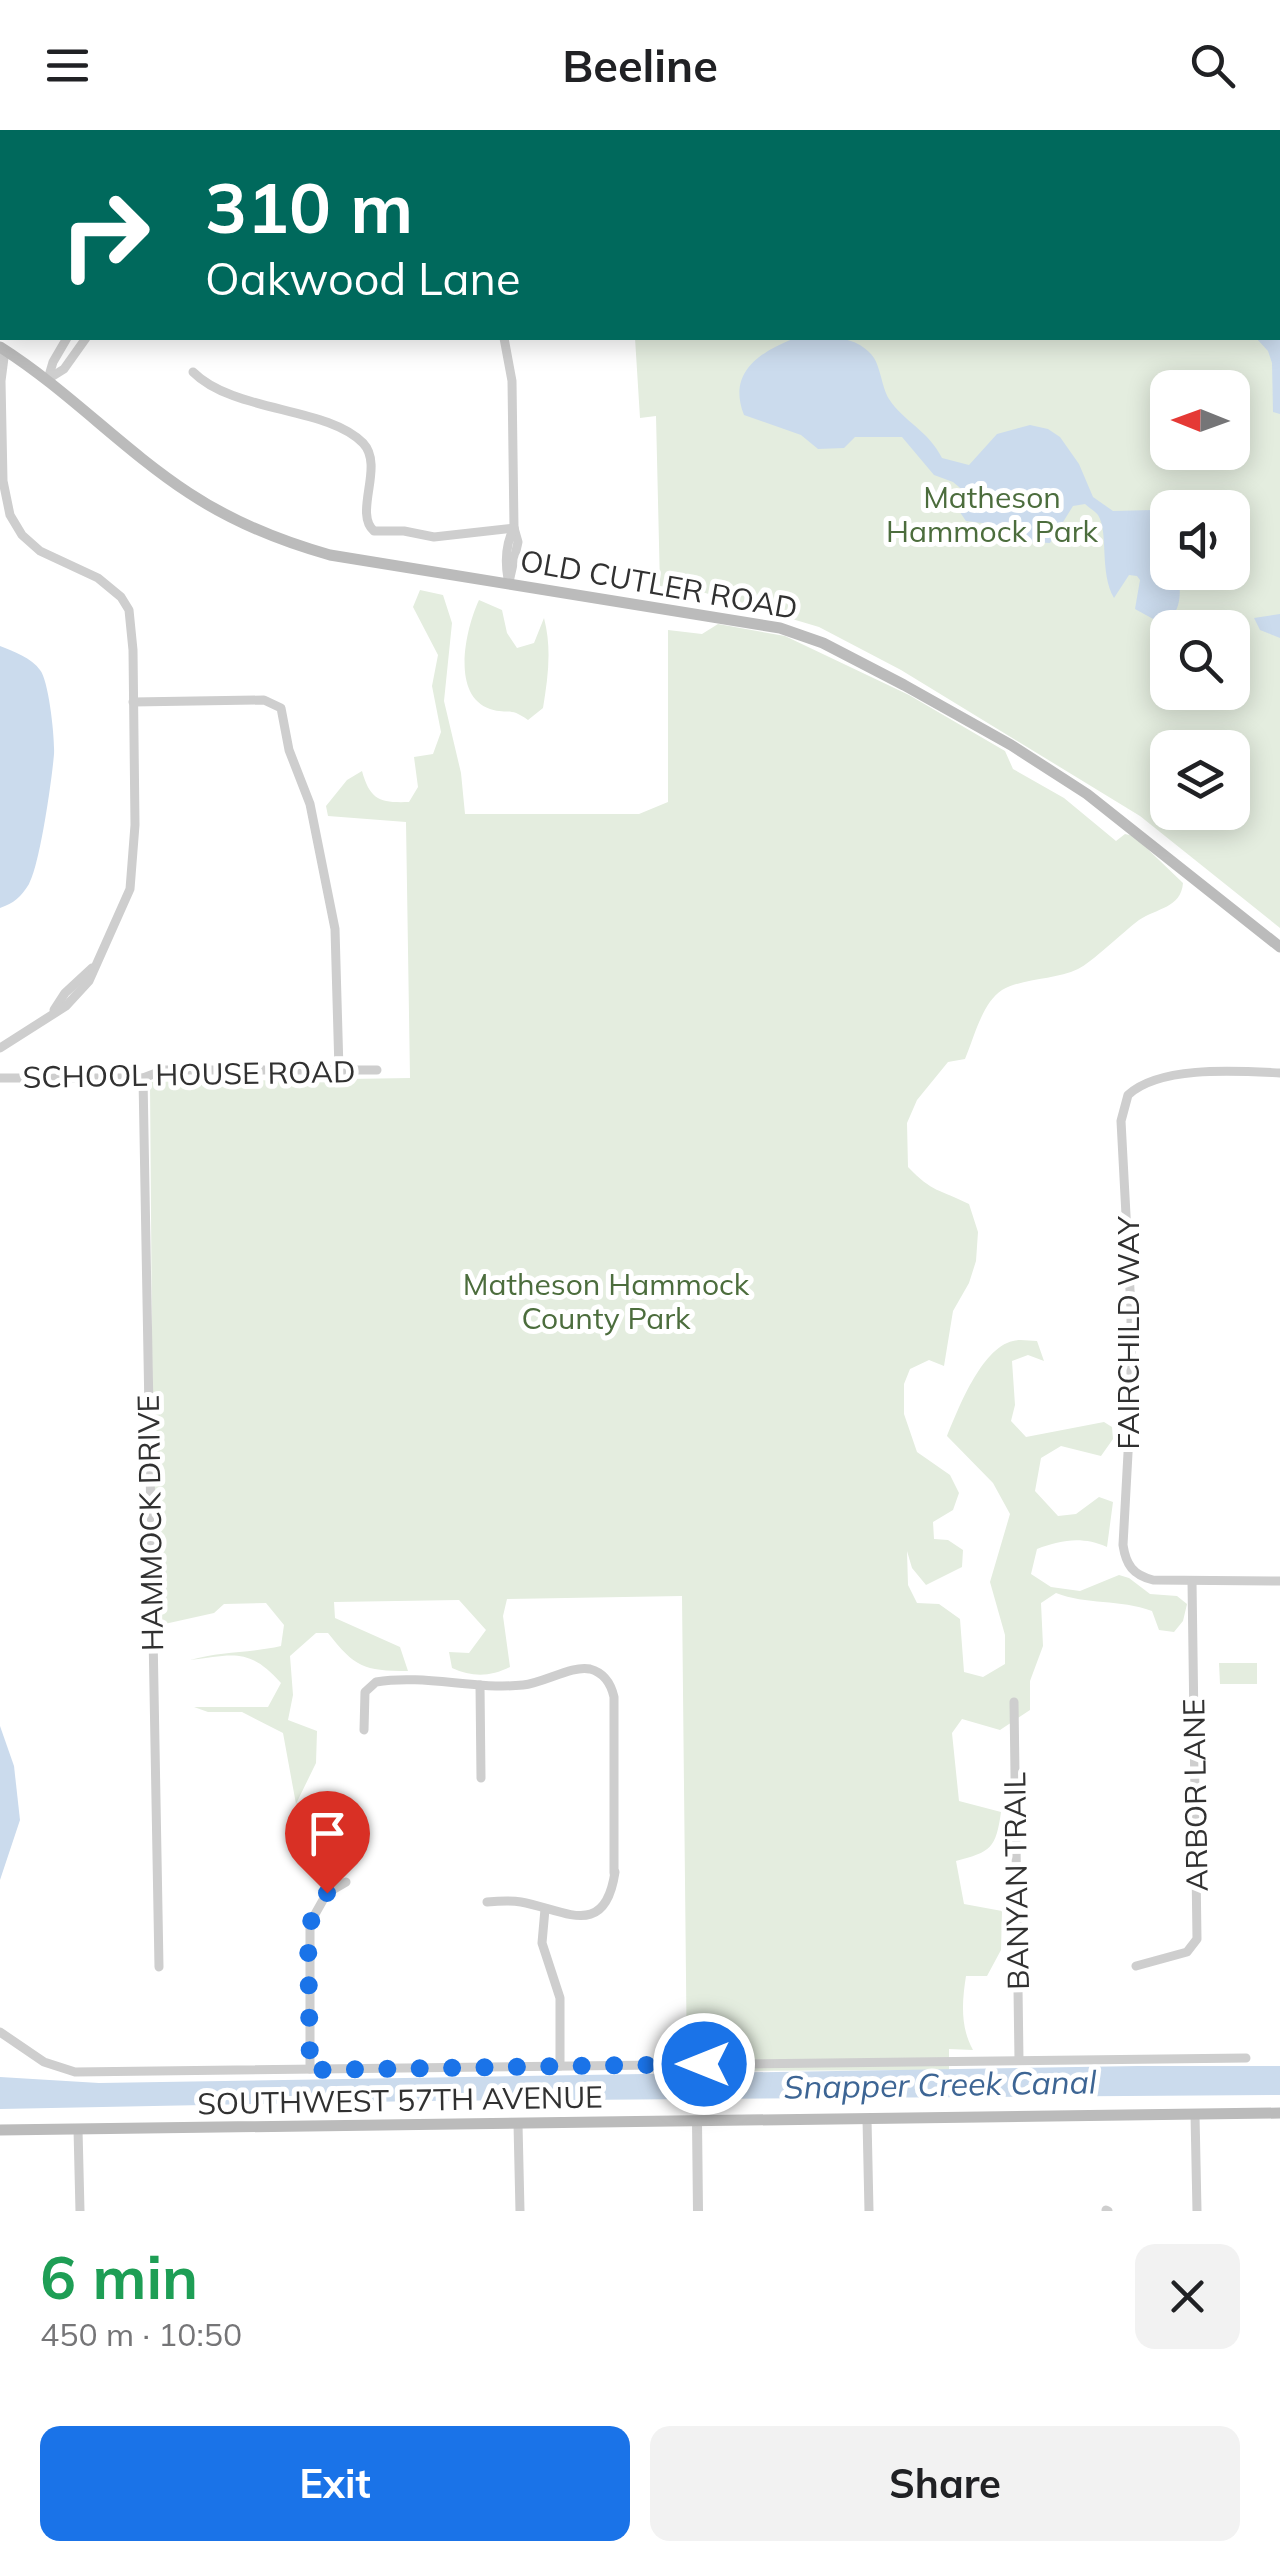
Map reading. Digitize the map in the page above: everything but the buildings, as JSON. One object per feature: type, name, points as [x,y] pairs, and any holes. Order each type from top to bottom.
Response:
[{"type":"main road","name":"OLD CUTLER ROAD","points":[[2,349],[48,379],[187,492],[260,532],[330,555],[780,628],[824,643],[1010,745],[1087,794],[1280,947]]},
{"type":"main road","name":"SOUTHWEST 57TH AVENUE","points":[[0,2130],[1280,2113]]},
{"type":"street","points":[[48,379],[66,340]]},
{"type":"street","points":[[48,379],[64,369],[85,340]]},
{"type":"street","points":[[504,340],[512,381],[514,528],[518,542],[509,582]]},
{"type":"street","points":[[0,1048],[54,1010],[65,993],[92,968],[116,925],[133,874],[134,702],[132,627],[126,603],[98,578],[56,561],[31,543],[13,522],[2,498],[2,349]]},
{"type":"street","points":[[193,372],[218,389],[316,418],[361,440],[370,456],[367,522],[374,531],[404,530],[434,537],[514,528]]},
{"type":"street","points":[[134,702],[264,700],[281,708],[289,750],[310,804],[335,929],[339,1070]]},
{"type":"street","name":"SCHOOL HOUSE ROAD","points":[[0,1078],[143,1078],[164,1070],[378,1070]]},
{"type":"street","name":"FAIRCHILD WAY","points":[[1192,1581],[1153,1580],[1132,1570],[1124,1545],[1131,1309],[1121,1121],[1128,1095],[1145,1084],[1168,1077],[1233,1071],[1280,1073]]},
{"type":"street","name":"HAMMOCK DRIVE","points":[[143,1078],[159,1967]]},
{"type":"street","points":[[1192,1581],[1280,1581]]},
{"type":"street","name":"ARBOR LANE","points":[[1136,1966],[1187,1952],[1197,1939],[1192,1581]]},
{"type":"street","points":[[364,1730],[363,1702],[370,1684],[423,1679],[530,1684],[577,1668],[600,1674],[610,1684],[614,1697],[614,1873],[607,1902],[575,1917],[518,1902],[488,1902]]},
{"type":"street","points":[[480,1684],[482,1778]]},
{"type":"street","name":"BANYAN TRAIL","points":[[1014,1702],[1019,2060]]},
{"type":"street","points":[[310,2070],[310,1923],[327,1893],[346,1882]]},
{"type":"street","points":[[545,1909],[542,1943],[560,1998],[560,2066]]},
{"type":"street","points":[[0,2032],[44,2062],[70,2071],[1246,2058]]},
{"type":"street","points":[[1195,2114],[1197,2211]]},
{"type":"street","points":[[867,2119],[868,2211]]},
{"type":"street","points":[[697,2121],[698,2211]]},
{"type":"street","points":[[518,2124],[520,2211]]},
{"type":"street","points":[[78,2129],[80,2211]]},
{"type":"green space","name":"Matheson Hammock Park","points":[[635,340],[1280,340],[1280,928],[1158,830],[1250,830],[1250,730],[1150,730],[1150,824],[901,670],[819,627],[702,592],[660,586],[656,416],[640,418]]},
{"type":"green space","name":"Matheson Hammock County Park","points":[[420,590],[443,595],[452,623],[444,701],[461,773],[465,814],[639,814],[668,802],[668,630],[702,634],[718,624],[785,636],[909,695],[1005,751],[1013,769],[1064,798],[1116,841],[1125,834],[1134,836],[1183,883],[1173,903],[1139,920],[1084,966],[1010,986],[995,996],[984,1012],[965,1059],[948,1062],[917,1100],[907,1123],[908,1167],[930,1186],[969,1204],[978,1232],[976,1261],[953,1311],[944,1366],[929,1360],[910,1369],[904,1384],[904,1414],[917,1452],[950,1475],[959,1493],[953,1510],[933,1522],[934,1539],[948,1540],[963,1550],[962,1567],[926,1585],[912,1568],[907,1551],[908,1585],[917,1603],[939,1604],[960,1619],[964,1672],[983,1677],[1005,1664],[1005,1635],[990,1582],[1010,1514],[993,1483],[947,1436],[981,1367],[1001,1346],[1022,1340],[1037,1341],[1044,1361],[1028,1355],[1012,1361],[1015,1405],[1011,1421],[1026,1437],[1104,1422],[1112,1427],[1113,1439],[1101,1456],[1061,1446],[1041,1458],[1035,1491],[1058,1516],[1076,1514],[1099,1497],[1113,1502],[1107,1547],[1072,1540],[1037,1549],[1031,1574],[1051,1587],[1080,1591],[1119,1575],[1150,1594],[1177,1596],[1187,1604],[1183,1621],[1174,1632],[1159,1630],[1152,1611],[1056,1593],[1041,1603],[1043,1646],[1030,1681],[1030,1710],[1000,1730],[962,1719],[952,1733],[959,1801],[1001,1812],[990,1847],[956,1861],[964,1904],[1002,1911],[1001,1950],[987,1976],[966,1976],[963,2014],[973,2050],[949,2049],[949,2070],[687,2071],[682,1596],[507,1599],[503,1616],[510,1667],[481,1675],[452,1668],[449,1652],[469,1653],[486,1630],[459,1600],[334,1602],[335,1618],[400,1647],[408,1671],[361,1665],[328,1633],[316,1633],[290,1656],[293,1695],[288,1720],[317,1731],[316,1763],[296,1804],[283,1733],[242,1712],[208,1712],[194,1707],[268,1707],[281,1683],[270,1671],[240,1656],[190,1660],[281,1646],[284,1625],[266,1603],[224,1604],[214,1613],[160,1625],[159,1605],[154,1605],[150,1082],[410,1078],[406,822],[328,816],[326,806],[347,780],[362,771],[378,798],[409,802],[418,787],[414,757],[433,754],[441,732],[432,686],[438,655],[413,607]]},
{"type":"green space","points":[[479,600],[502,610],[507,633],[517,648],[534,643],[544,618],[549,652],[545,697],[543,708],[528,720],[512,712],[490,709],[470,690],[466,643]]},
{"type":"green space","points":[[1219,1663],[1257,1663],[1257,1684],[1220,1684]]},
{"type":"water","points":[[791,340],[855,342],[874,359],[889,399],[930,440],[942,458],[969,465],[997,434],[1030,425],[1048,429],[1060,437],[1079,464],[1093,497],[1113,511],[1150,510],[1150,590],[1180,590],[1176,610],[1150,610],[1150,617],[1135,609],[1140,580],[1137,576],[1129,575],[1114,598],[1109,588],[1101,522],[1085,504],[1073,506],[1050,543],[1009,541],[1005,529],[966,521],[953,502],[965,492],[934,475],[902,437],[855,437],[844,448],[818,449],[801,435],[744,415],[740,400],[743,375],[759,357]]},
{"type":"water","points":[[1258,340],[1280,340],[1280,414],[1273,412],[1272,363]]},
{"type":"water","points":[[1280,614],[1280,638],[1260,630],[1254,618]]},
{"type":"water","points":[[0,646],[27,658],[40,670],[49,697],[54,747],[45,821],[33,874],[20,896],[0,908]]},
{"type":"water","points":[[0,1726],[14,1766],[20,1820],[0,1880]]},
{"type":"water","name":"Snapper Creek Canal","points":[[1280,2066],[1280,2095],[419,2101],[0,2109],[0,2077],[99,2083]]},
{"type":"route","points":[[327,1893],[313,1914],[308,1934],[310,2070],[704,2064]]}]
